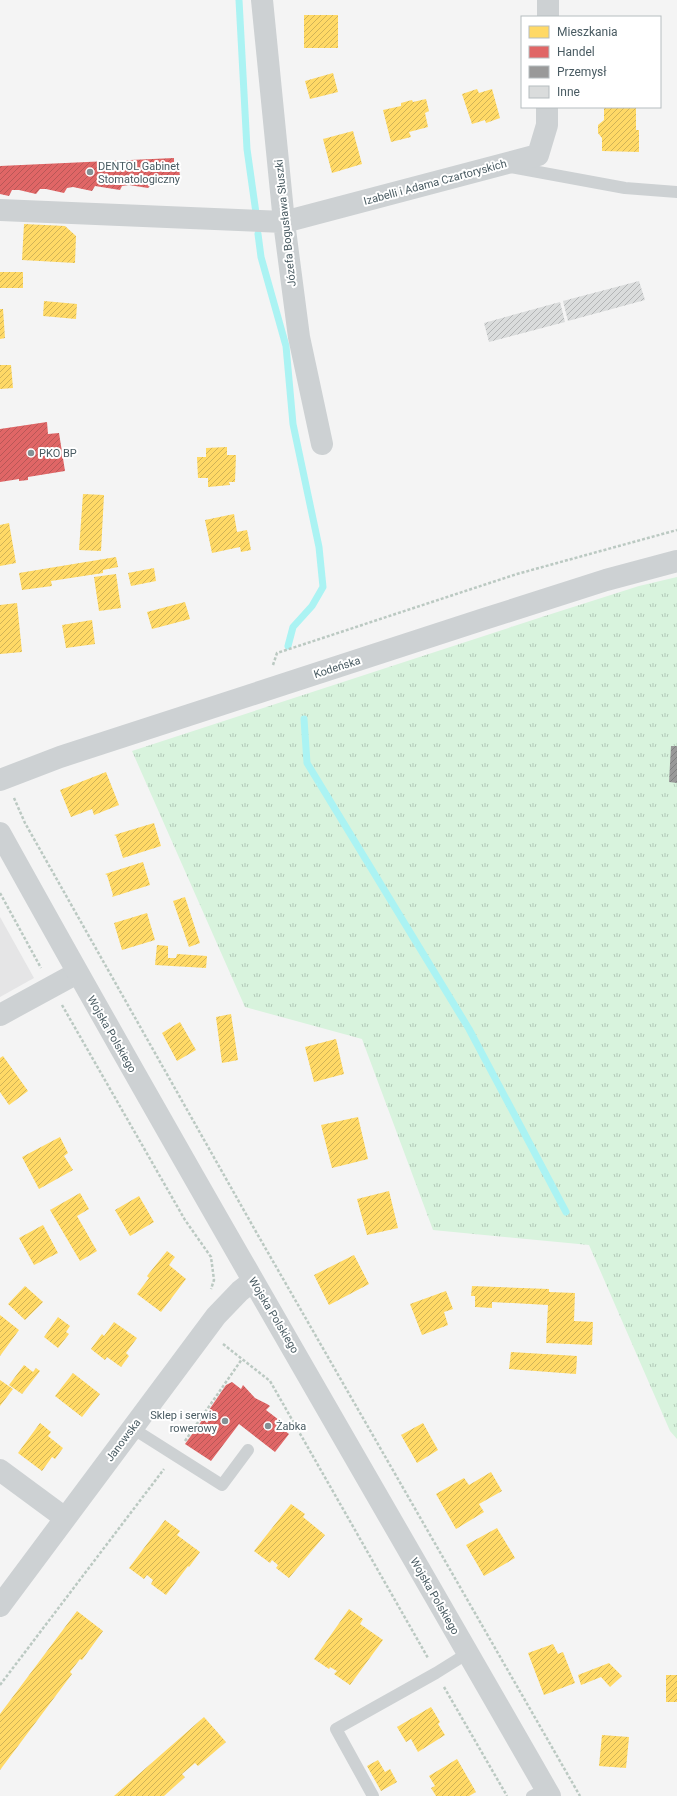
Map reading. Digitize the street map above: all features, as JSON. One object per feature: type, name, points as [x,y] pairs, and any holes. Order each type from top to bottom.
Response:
[{"type":"main road","name":"Józefa Bogusława Słuszki","points":[[262,0],[271,75],[284,222],[299,337],[322,444]]},
{"type":"main road","points":[[548,0],[548,16]]},
{"type":"main road","name":"Izabelli i Adama Czartoryskich","points":[[0,210],[284,222],[538,155],[547,125],[547,108]]},
{"type":"main road","name":"Kodeńska","points":[[2,779],[60,757],[606,580],[677,561]]},
{"type":"main road","name":"Wojska Polskiego","points":[[0,833],[77,973],[468,1653],[543,1794]]},
{"type":"main road","points":[[0,1015],[77,973]]},
{"type":"main road","name":"Janowska","points":[[0,1606],[206,1330],[236,1295],[253,1281]]},
{"type":"main road","points":[[0,1470],[65,1518]]},
{"type":"lane","points":[[500,165],[625,188],[677,192]]},
{"type":"lane","points":[[132,1428],[222,1485],[248,1450]]},
{"type":"lane","points":[[373,1796],[336,1729],[436,1673],[468,1653]]},
{"type":"path","points":[[263,691],[277,653],[517,574],[677,530]]},
{"type":"path","points":[[2,779],[30,832],[255,1230],[580,1796]]},
{"type":"path","points":[[0,893],[51,986],[185,1220],[211,1257],[214,1280],[209,1292]]},
{"type":"path","points":[[206,1330],[270,1381],[507,1796]]},
{"type":"path","points":[[0,1686],[174,1455],[242,1359]]},
{"type":"shaded area","points":[[0,917],[34,978],[0,997]]},
{"type":"green space","points":[[677,577],[677,1439],[670,1431],[589,1245],[433,1230],[362,1039],[245,1007],[132,751],[548,615],[639,586]]},
{"type":"building: Mieszkania","points":[[304,15],[338,15],[338,48],[304,48]]},
{"type":"building: Mieszkania","points":[[333,73],[338,92],[310,99],[305,81]]},
{"type":"building: Mieszkania","points":[[477,89],[479,93],[492,89],[500,118],[486,123],[485,120],[472,124],[462,94]]},
{"type":"building: Mieszkania","points":[[426,99],[429,111],[425,113],[428,127],[409,132],[411,137],[391,142],[383,110],[401,106],[401,103],[412,100],[413,102]]},
{"type":"building: Mieszkania","points":[[604,108],[636,108],[636,130],[639,130],[639,152],[602,151],[602,138],[598,133],[598,125],[604,120]]},
{"type":"building: Mieszkania","points":[[353,131],[362,164],[332,173],[323,139]]},
{"type":"building: Mieszkania","points":[[24,224],[65,226],[76,236],[75,263],[22,260]]},
{"type":"building: Mieszkania","points":[[0,272],[23,272],[23,288],[0,288]]},
{"type":"building: Mieszkania","points":[[44,301],[77,304],[76,319],[43,316]]},
{"type":"building: Mieszkania","points":[[0,309],[3,309],[5,338],[0,339]]},
{"type":"building: Mieszkania","points":[[0,365],[11,365],[13,388],[0,389]]},
{"type":"building: Mieszkania","points":[[227,447],[227,455],[236,455],[235,482],[229,482],[230,485],[208,487],[208,478],[198,478],[197,457],[206,457],[206,448]]},
{"type":"building: Mieszkania","points":[[83,494],[104,495],[101,551],[79,550]]},
{"type":"building: Mieszkania","points":[[234,514],[237,532],[247,530],[251,550],[241,552],[240,547],[212,553],[205,520]]},
{"type":"building: Mieszkania","points":[[9,523],[16,563],[0,566],[0,525]]},
{"type":"building: Mieszkania","points":[[116,557],[118,567],[103,570],[103,573],[51,581],[52,586],[22,590],[19,573]]},
{"type":"building: Mieszkania","points":[[154,568],[156,581],[131,586],[128,573]]},
{"type":"building: Mieszkania","points":[[116,574],[121,608],[99,611],[94,577]]},
{"type":"building: Mieszkania","points":[[185,602],[190,619],[152,629],[147,612]]},
{"type":"building: Mieszkania","points":[[17,603],[22,652],[0,654],[0,605]]},
{"type":"building: Mieszkania","points":[[92,620],[95,644],[66,648],[62,625]]},
{"type":"building: Mieszkania","points":[[106,772],[119,805],[94,815],[92,809],[71,817],[60,790]]},
{"type":"building: Mieszkania","points":[[154,823],[161,846],[123,858],[116,836],[114,835]]},
{"type":"building: Mieszkania","points":[[143,862],[150,885],[112,897],[113,895],[107,875],[105,874]]},
{"type":"building: Mieszkania","points":[[185,897],[200,943],[189,947],[173,901]]},
{"type":"building: Mieszkania","points":[[147,913],[155,940],[122,950],[114,923]]},
{"type":"building: Mieszkania","points":[[157,945],[168,946],[168,958],[176,958],[177,954],[207,956],[206,968],[155,965]]},
{"type":"building: Mieszkania","points":[[231,1014],[238,1060],[222,1063],[216,1017]]},
{"type":"building: Mieszkania","points":[[180,1022],[196,1050],[177,1061],[162,1033]]},
{"type":"building: Mieszkania","points":[[336,1039],[344,1074],[314,1082],[305,1047]]},
{"type":"building: Mieszkania","points":[[3,1056],[28,1091],[9,1105],[0,1092],[0,1058]]},
{"type":"building: Mieszkania","points":[[358,1117],[368,1159],[332,1168],[321,1125]]},
{"type":"building: Mieszkania","points":[[60,1137],[68,1153],[64,1156],[73,1170],[39,1189],[22,1157]]},
{"type":"building: Mieszkania","points":[[389,1191],[398,1228],[367,1235],[357,1199]]},
{"type":"building: Mieszkania","points":[[80,1193],[89,1209],[77,1216],[97,1251],[80,1261],[50,1210]]},
{"type":"building: Mieszkania","points":[[139,1196],[154,1222],[130,1236],[115,1210]]},
{"type":"building: Mieszkania","points":[[43,1225],[58,1253],[34,1265],[19,1238]]},
{"type":"building: Mieszkania","points":[[167,1251],[175,1257],[169,1265],[186,1279],[161,1312],[137,1294],[149,1278],[147,1276]]},
{"type":"building: Mieszkania","points":[[354,1255],[369,1284],[329,1305],[314,1275]]},
{"type":"building: Mieszkania","points":[[25,1286],[43,1302],[25,1320],[8,1304]]},
{"type":"building: Mieszkania","points":[[472,1286],[549,1289],[549,1292],[575,1293],[574,1321],[593,1322],[592,1345],[546,1343],[548,1305],[492,1302],[492,1308],[475,1307],[475,1296],[471,1296]]},
{"type":"building: Mieszkania","points":[[446,1291],[453,1309],[444,1312],[448,1325],[422,1335],[410,1304]]},
{"type":"building: Mieszkania","points":[[0,1315],[19,1330],[0,1356]]},
{"type":"building: Mieszkania","points":[[58,1317],[70,1326],[66,1332],[69,1334],[58,1348],[44,1337]]},
{"type":"building: Mieszkania","points":[[114,1322],[137,1338],[126,1353],[129,1356],[121,1367],[107,1357],[105,1360],[91,1349],[102,1334],[104,1336]]},
{"type":"building: Mieszkania","points":[[511,1352],[577,1356],[576,1374],[509,1369]]},
{"type":"building: Mieszkania","points":[[24,1365],[33,1372],[36,1368],[40,1371],[22,1394],[9,1385]]},
{"type":"building: Mieszkania","points":[[73,1373],[100,1394],[82,1417],[55,1396]]},
{"type":"building: Mieszkania","points":[[0,1380],[13,1389],[0,1406]]},
{"type":"building: Mieszkania","points":[[40,1423],[51,1432],[48,1436],[63,1448],[55,1459],[52,1457],[42,1471],[18,1453]]},
{"type":"building: Mieszkania","points":[[423,1423],[438,1450],[417,1463],[401,1435]]},
{"type":"building: Mieszkania","points":[[491,1472],[502,1491],[479,1504],[484,1512],[456,1529],[436,1494],[464,1478],[469,1485]]},
{"type":"building: Mieszkania","points":[[291,1504],[305,1514],[303,1517],[325,1535],[289,1578],[276,1568],[278,1565],[272,1560],[270,1563],[254,1551]]},
{"type":"building: Mieszkania","points":[[165,1520],[180,1531],[177,1535],[200,1552],[166,1595],[151,1584],[153,1580],[147,1575],[144,1579],[129,1568]]},
{"type":"building: Mieszkania","points":[[497,1528],[515,1558],[484,1576],[466,1545]]},
{"type":"building: Mieszkania","points":[[349,1609],[363,1619],[360,1624],[383,1640],[350,1685],[334,1674],[337,1671],[330,1667],[329,1669],[314,1659]]},
{"type":"building: Mieszkania","points":[[77,1611],[103,1631],[82,1660],[80,1659],[70,1672],[72,1674],[0,1770],[0,1714]]},
{"type":"building: Mieszkania","points":[[553,1644],[558,1654],[563,1652],[575,1683],[544,1695],[528,1653]]},
{"type":"building: Mieszkania","points":[[609,1663],[622,1676],[610,1687],[601,1677],[581,1685],[578,1675]]},
{"type":"building: Mieszkania","points":[[666,1675],[677,1675],[677,1702],[666,1702]]},
{"type":"building: Mieszkania","points":[[431,1707],[440,1722],[438,1724],[445,1735],[418,1752],[411,1739],[406,1742],[397,1727]]},
{"type":"building: Mieszkania","points":[[204,1717],[226,1742],[198,1766],[195,1763],[182,1774],[185,1777],[164,1796],[114,1796]]},
{"type":"building: Mieszkania","points":[[602,1735],[629,1737],[626,1768],[599,1766]]},
{"type":"building: Mieszkania","points":[[457,1759],[476,1792],[469,1796],[436,1796],[431,1788],[435,1786],[429,1776]]},
{"type":"building: Mieszkania","points":[[378,1760],[385,1772],[390,1769],[397,1782],[381,1791],[367,1766]]},
{"type":"building: Handel","name":"DENTOL Gabinet Stomatologiczny","points":[[174,158],[174,167],[179,167],[180,177],[174,177],[175,182],[152,184],[148,188],[129,185],[122,186],[120,190],[95,186],[92,191],[73,187],[67,188],[64,193],[40,189],[36,194],[12,190],[9,196],[0,194],[0,166]]},
{"type":"building: Handel","name":"PKO BP","points":[[47,422],[48,434],[59,433],[65,471],[28,477],[28,480],[19,481],[19,479],[0,482],[0,429]]},
{"type":"building: Handel","name":"Sklep i serwis rowerowy","points":[[232,1382],[241,1389],[243,1385],[255,1398],[270,1406],[266,1410],[279,1420],[276,1424],[289,1434],[275,1452],[239,1424],[211,1461],[185,1444],[203,1419],[207,1423],[214,1413],[209,1410],[226,1385]]},
{"type":"building: Przemysł","points":[[671,746],[677,746],[677,783],[669,782]]},
{"type":"building: Inne","points":[[639,281],[645,300],[568,321],[563,301]]},
{"type":"building: Inne","points":[[560,302],[565,322],[489,342],[484,323]]},
{"type":"waterway","points":[[239,0],[247,149],[256,213]]},
{"type":"waterway","points":[[258,234],[261,257],[286,346],[293,424],[319,547],[323,587],[312,606],[293,627],[288,646]]},
{"type":"waterway","points":[[304,719],[307,763],[469,1029],[566,1212]]},
{"type":"place","name":"DENTOL Gabinet Stomatologiczny","points":[[90,172]]},
{"type":"place","name":"PKO BP","points":[[31,453]]},
{"type":"place","name":"Sklep i serwis rowerowy","points":[[225,1421]]},
{"type":"place","name":"Żabka","points":[[268,1426]]}]
